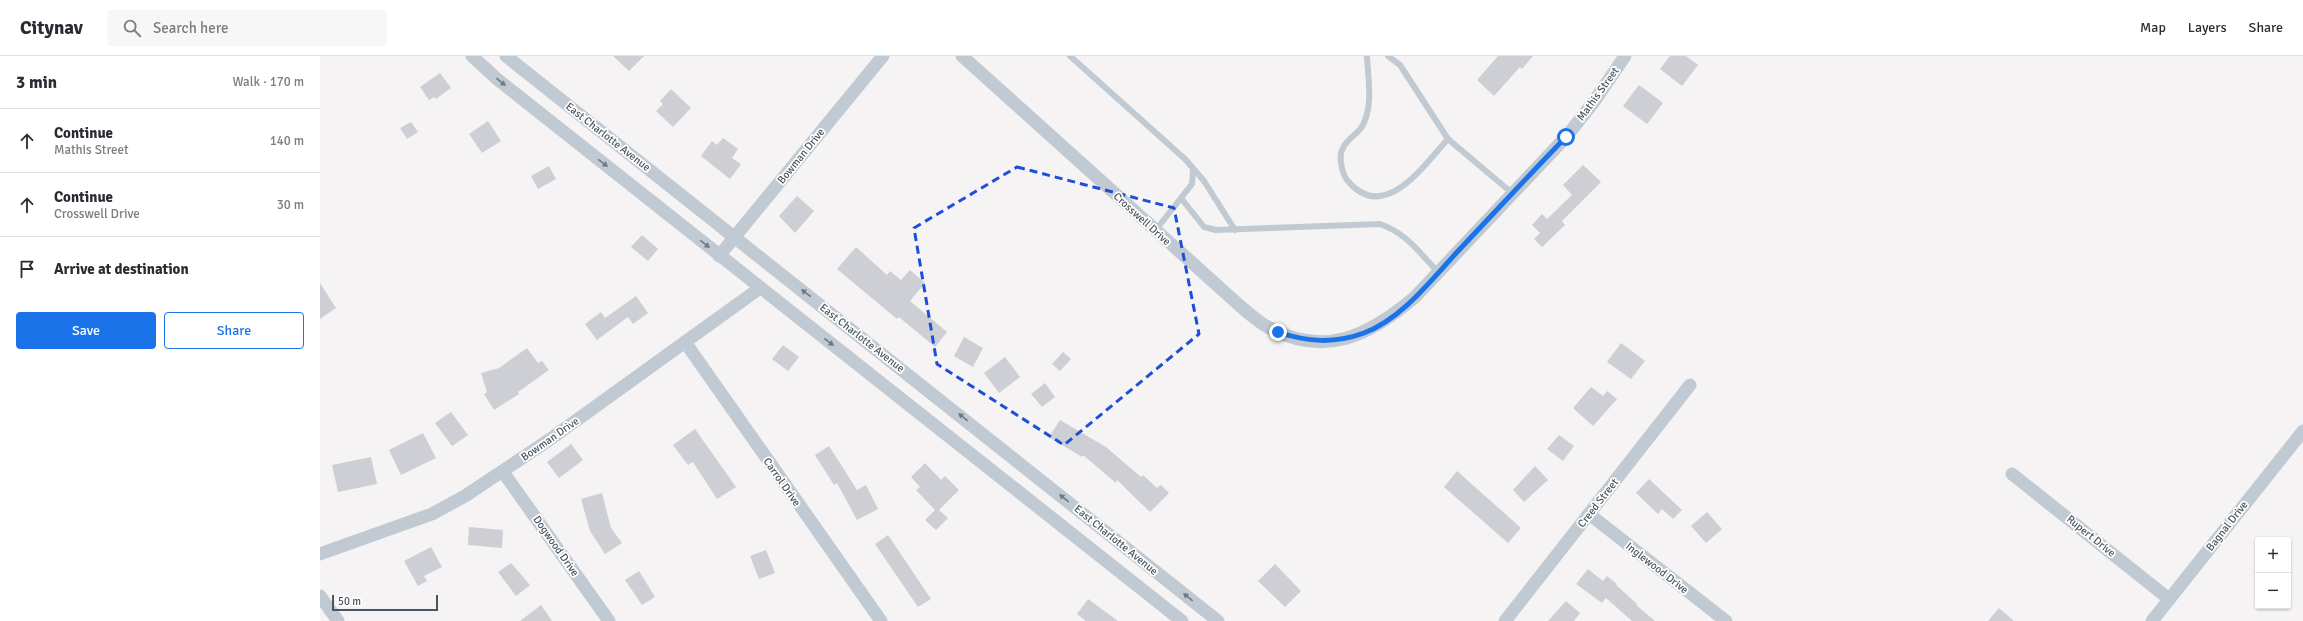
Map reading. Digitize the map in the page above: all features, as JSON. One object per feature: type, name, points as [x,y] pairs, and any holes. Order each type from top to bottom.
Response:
[{"type":"street","name":"East Charlotte Avenue","points":[[472,56],[497,79],[719,256],[1182,621]]},
{"type":"street","name":"East Charlotte Avenue","points":[[506,56],[1218,621]]},
{"type":"street","name":"Bowman Drive","points":[[719,256],[883,56]]},
{"type":"street","name":"Crosswell Drive","points":[[962,56],[1155,230],[1264,325],[1297,339],[1317,341],[1343,339]]},
{"type":"street","name":"Mathis Street","points":[[1343,339],[1365,333],[1395,314],[1438,272],[1566,137],[1593,103],[1625,56]]},
{"type":"street","name":"Bowman Drive","points":[[320,554],[432,514],[465,496],[503,472],[760,288]]},
{"type":"street","name":"Carrol Drive","points":[[685,342],[881,621]]},
{"type":"street","name":"Creed Street","points":[[1505,621],[1690,385]]},
{"type":"street","name":"Bagnal Drive","points":[[2152,621],[2303,431]]},
{"type":"street","name":"Dogwood Drive","points":[[503,472],[609,621]]},
{"type":"street","name":"Rupert Drive","points":[[2012,474],[2169,599]]},
{"type":"street","name":"Inglewood Drive","points":[[1589,514],[1726,621]]},
{"type":"street","points":[[320,596],[338,621]]},
{"type":"lane","points":[[1070,56],[1185,159],[1204,181],[1235,230]]},
{"type":"lane","points":[[1368,56],[1367,114],[1362,127],[1342,148],[1341,166],[1346,178],[1355,187],[1371,198],[1386,196],[1396,191],[1409,181],[1448,139]]},
{"type":"lane","points":[[1388,56],[1400,65],[1448,139],[1512,193]]},
{"type":"lane","points":[[1155,230],[1192,184],[1193,170]]},
{"type":"lane","points":[[1181,198],[1204,227],[1216,230],[1380,224],[1395,229],[1404,236],[1438,272]]},
{"type":"highlighted area","points":[[1017,167],[1174,208],[1199,334],[1064,445],[937,364],[914,228]]},
{"type":"building","points":[[613,56],[644,56],[629,71]]},
{"type":"building","points":[[1498,56],[1533,56],[1522,69],[1520,67],[1494,96],[1477,80]]},
{"type":"building","points":[[1670,56],[1686,56],[1698,65],[1682,86],[1660,69]]},
{"type":"building","points":[[440,73],[451,88],[436,99],[434,97],[429,100],[420,87]]},
{"type":"building","points":[[1639,85],[1663,103],[1647,124],[1623,106]]},
{"type":"building","points":[[671,89],[691,108],[673,127],[656,111],[663,104],[660,101]]},
{"type":"building","points":[[488,121],[501,141],[482,153],[469,134]]},
{"type":"building","points":[[411,122],[418,132],[407,139],[400,128]]},
{"type":"building","points":[[723,138],[738,149],[732,158],[741,164],[730,179],[701,156],[712,141],[717,145]]},
{"type":"building","points":[[1583,165],[1601,182],[1562,221],[1565,225],[1542,247],[1534,239],[1540,233],[1532,225],[1542,214],[1547,219],[1572,195],[1563,185]]},
{"type":"building","points":[[549,166],[556,179],[538,189],[531,176]]},
{"type":"building","points":[[797,196],[814,211],[795,233],[779,216]]},
{"type":"building","points":[[642,235],[658,249],[648,261],[631,247]]},
{"type":"building","points":[[856,247],[887,275],[890,271],[901,280],[910,270],[925,283],[910,301],[947,332],[935,347],[899,317],[897,319],[837,269]]},
{"type":"building","points":[[320,283],[336,308],[320,319]]},
{"type":"building","points":[[636,296],[648,313],[633,324],[628,317],[597,340],[585,324],[601,312],[605,318]]},
{"type":"building","points":[[964,337],[983,348],[973,367],[954,356]]},
{"type":"building","points":[[1621,343],[1645,361],[1631,379],[1607,362]]},
{"type":"building","points":[[783,345],[799,357],[788,371],[772,359]]},
{"type":"building","points":[[527,348],[538,363],[542,361],[549,370],[518,392],[519,394],[494,410],[484,394],[487,392],[481,373],[499,368]]},
{"type":"building","points":[[1063,352],[1071,359],[1060,371],[1052,364]]},
{"type":"building","points":[[1005,357],[1020,377],[999,393],[984,373]]},
{"type":"building","points":[[1045,383],[1055,397],[1042,407],[1031,394]]},
{"type":"building","points":[[1591,387],[1603,396],[1607,391],[1617,399],[1593,426],[1573,408]]},
{"type":"building","points":[[451,412],[468,435],[452,446],[435,423]]},
{"type":"building","points":[[1060,420],[1106,447],[1141,477],[1143,475],[1157,488],[1161,485],[1169,493],[1150,512],[1117,480],[1116,483],[1083,455],[1082,457],[1049,437]]},
{"type":"building","points":[[695,429],[736,487],[717,499],[693,462],[688,465],[673,445]]},
{"type":"building","points":[[423,433],[436,458],[401,475],[389,450]]},
{"type":"building","points":[[1559,435],[1574,446],[1563,461],[1547,449]]},
{"type":"building","points":[[571,444],[583,460],[559,478],[547,462]]},
{"type":"building","points":[[829,446],[857,490],[866,485],[878,509],[857,520],[837,483],[834,485],[815,455]]},
{"type":"building","points":[[371,457],[377,484],[338,492],[332,465]]},
{"type":"building","points":[[925,463],[941,480],[945,476],[959,490],[939,510],[948,518],[936,530],[925,520],[935,510],[916,490],[920,487],[911,477]]},
{"type":"building","points":[[1535,466],[1548,480],[1524,502],[1513,490]]},
{"type":"building","points":[[1457,471],[1521,528],[1508,543],[1444,487]]},
{"type":"building","points":[[1649,479],[1682,510],[1673,519],[1662,509],[1658,514],[1636,493]]},
{"type":"building","points":[[602,493],[611,528],[622,543],[605,554],[590,531],[581,499]]},
{"type":"building","points":[[1707,512],[1722,529],[1706,543],[1691,526]]},
{"type":"building","points":[[469,527],[503,530],[502,548],[468,545]]},
{"type":"building","points":[[888,535],[931,599],[918,607],[875,544]]},
{"type":"building","points":[[431,547],[442,567],[424,576],[427,581],[418,586],[404,561]]},
{"type":"building","points":[[766,550],[775,573],[759,579],[750,556]]},
{"type":"building","points":[[511,563],[530,585],[516,596],[498,572]]},
{"type":"building","points":[[1275,564],[1301,591],[1285,607],[1258,581]]},
{"type":"building","points":[[1588,569],[1603,581],[1607,576],[1637,604],[1636,605],[1655,621],[1632,621],[1606,598],[1602,603],[1576,584]]},
{"type":"building","points":[[639,571],[655,597],[642,605],[625,580]]},
{"type":"building","points":[[1088,599],[1118,621],[1086,621],[1077,614]]},
{"type":"building","points":[[1566,601],[1580,613],[1574,621],[1548,621]]},
{"type":"building","points":[[541,605],[552,621],[520,621]]},
{"type":"building","points":[[1999,608],[2014,621],[1988,621]]},
{"type":"route","points":[[1278,332],[1297,339],[1332,341],[1365,333],[1395,314],[1415,296],[1566,137]]}]
